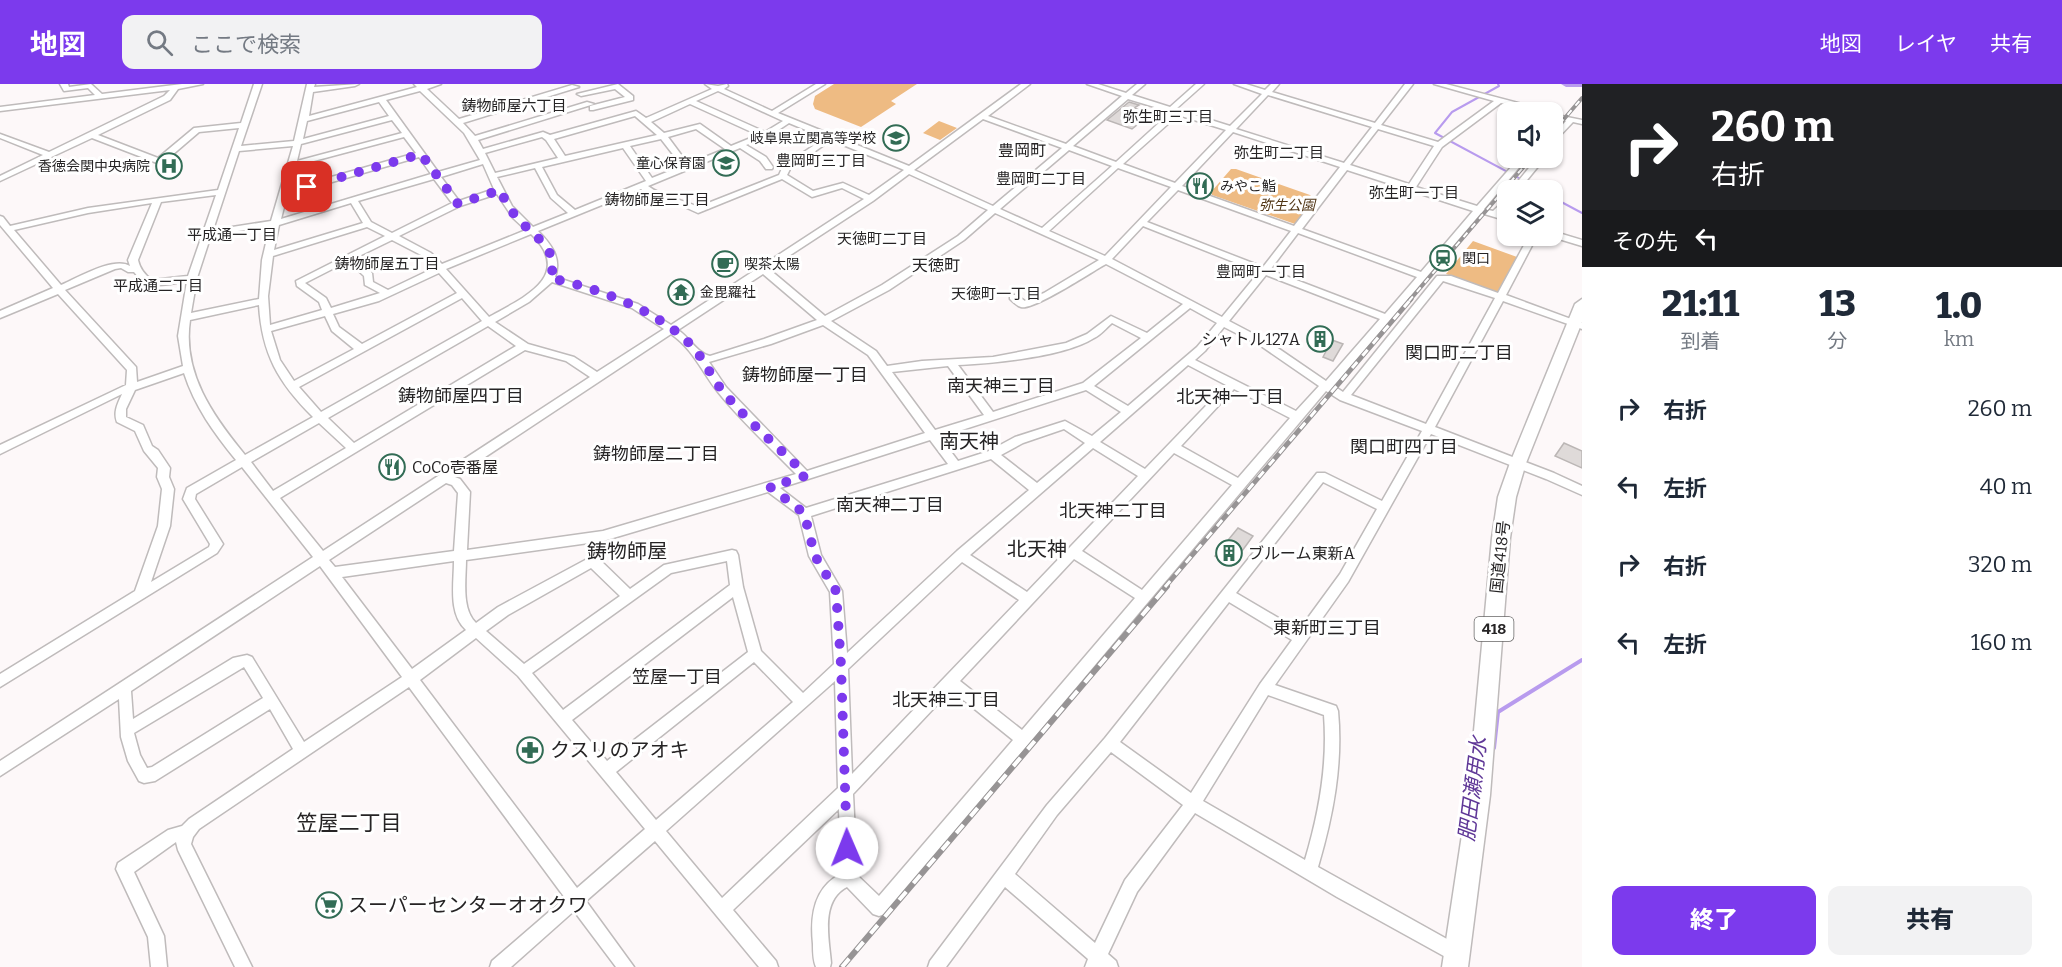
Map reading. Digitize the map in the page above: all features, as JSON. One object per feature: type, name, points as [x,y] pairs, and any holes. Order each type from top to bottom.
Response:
[{"type":"highway","name":"国道418号","points":[[1456,960],[1479,795],[1501,538],[1507,497],[1518,463],[1578,325],[1582,304]]},
{"type":"street","points":[[64,84],[67,89],[90,86],[100,96]]},
{"type":"street","points":[[0,109],[199,84]]},
{"type":"street","points":[[258,84],[192,278],[183,336],[188,368],[197,395],[215,426],[321,558],[626,967]]},
{"type":"street","points":[[353,448],[320,417],[293,386],[275,360],[265,329],[262,301],[276,223],[310,87],[355,84]]},
{"type":"street","points":[[303,120],[419,86],[437,84]]},
{"type":"street","points":[[709,84],[772,114],[909,170],[1106,260],[1264,344],[1344,397],[1518,463],[1582,491]]},
{"type":"street","points":[[646,121],[727,84]]},
{"type":"street","points":[[772,114],[822,84]]},
{"type":"street","points":[[0,769],[870,199],[1026,84]]},
{"type":"street","points":[[1091,84],[1477,210],[1495,215],[1497,213]]},
{"type":"street","points":[[700,357],[710,359],[780,338],[860,303],[938,250],[961,238],[1141,84]]},
{"type":"street","points":[[1044,231],[1117,165],[1200,84]]},
{"type":"street","points":[[1238,84],[1439,145]]},
{"type":"street","points":[[1013,297],[1024,304],[1047,296],[1106,260],[1275,84]]},
{"type":"street","points":[[498,967],[802,702],[961,555],[1188,361],[1224,322],[1409,84]]},
{"type":"street","points":[[1438,84],[1503,102]]},
{"type":"street","points":[[0,681],[213,550],[217,543],[189,499],[191,491],[488,321],[533,294],[550,278],[553,258],[548,247],[513,213],[473,139],[419,86]]},
{"type":"street","points":[[458,122],[573,86],[606,121]]},
{"type":"street","points":[[473,139],[592,106],[630,98],[617,86],[581,94]]},
{"type":"street","points":[[0,179],[167,98],[176,87]]},
{"type":"street","points":[[381,99],[458,204]]},
{"type":"street","points":[[1411,188],[1439,145],[1499,101]]},
{"type":"street","points":[[691,102],[765,135]]},
{"type":"street","points":[[549,138],[636,113],[663,136],[687,168]]},
{"type":"street","points":[[982,116],[1421,275]]},
{"type":"street","points":[[236,149],[297,142],[393,117]]},
{"type":"street","points":[[1563,119],[1582,122]]},
{"type":"street","points":[[265,329],[376,299],[441,268],[765,135],[789,120]]},
{"type":"street","points":[[1563,129],[1571,120]]},
{"type":"street","points":[[92,135],[157,161],[197,130],[243,125]]},
{"type":"street","points":[[492,176],[697,126],[730,149]]},
{"type":"street","points":[[291,165],[406,134]]},
{"type":"street","points":[[480,152],[543,134],[549,138],[563,159]]},
{"type":"street","points":[[1,136],[49,155]]},
{"type":"street","points":[[625,145],[653,194],[679,201],[698,210],[783,176],[786,168],[831,137]]},
{"type":"street","points":[[740,145],[763,159],[769,167]]},
{"type":"street","points":[[285,194],[421,154]]},
{"type":"street","points":[[207,233],[276,223],[485,161]]},
{"type":"street","points":[[537,165],[554,196],[573,213]]},
{"type":"street","points":[[770,487],[804,513],[815,556],[836,591],[849,878],[879,908],[1320,390],[1326,387],[1513,168]]},
{"type":"street","points":[[1523,180],[1533,168]]},
{"type":"street","points":[[783,176],[812,194],[843,185],[870,199]]},
{"type":"street","points":[[361,349],[336,329],[323,300],[300,284],[301,281],[458,204],[500,190]]},
{"type":"street","points":[[9,229],[57,216],[113,205],[222,192]]},
{"type":"street","points":[[158,200],[133,260],[137,269],[151,283],[192,278]]},
{"type":"street","points":[[353,200],[368,224],[428,255],[488,321],[524,346],[562,355],[597,377]]},
{"type":"street","points":[[0,219],[34,262],[132,369],[131,387],[121,409],[121,418],[139,428],[148,448],[164,468],[163,477],[168,489],[164,526],[140,595]]},
{"type":"street","points":[[1142,223],[1386,318]]},
{"type":"street","points":[[269,255],[368,224]]},
{"type":"street","points":[[1563,237],[1582,243]]},
{"type":"street","points":[[1005,876],[1100,964],[1131,886],[1193,803],[1265,687],[1344,578],[1528,246]]},
{"type":"street","points":[[348,257],[369,276],[368,284],[387,293]]},
{"type":"street","points":[[0,315],[113,266],[123,265],[131,270],[137,269]]},
{"type":"street","points":[[764,269],[824,319],[872,353],[954,464]]},
{"type":"street","points":[[550,278],[619,299],[671,329],[690,345],[722,390],[805,476]]},
{"type":"street","points":[[1344,397],[1440,278],[1448,278],[1578,325]]},
{"type":"street","points":[[293,386],[464,293]]},
{"type":"street","points":[[185,318],[262,301]]},
{"type":"street","points":[[332,573],[613,534],[770,487],[1087,386],[1190,304]]},
{"type":"street","points":[[885,370],[922,364],[993,360],[1068,346],[1091,336],[1111,319],[1148,338]]},
{"type":"street","points":[[273,497],[524,346]]},
{"type":"street","points":[[1188,361],[1298,417]]},
{"type":"street","points":[[951,363],[991,417]]},
{"type":"street","points":[[0,450],[131,387],[188,368]]},
{"type":"street","points":[[721,910],[824,814],[1233,384]]},
{"type":"street","points":[[1087,386],[1128,412]]},
{"type":"street","points":[[804,513],[954,464],[993,454],[1019,440],[1065,424],[1145,476]]},
{"type":"street","points":[[1173,447],[1240,484]]},
{"type":"street","points":[[993,454],[1038,490]]},
{"type":"street","points":[[936,967],[1052,810],[1110,743],[1321,476],[1385,507]]},
{"type":"street","points":[[444,477],[456,482],[464,492],[460,556],[460,600],[464,620],[523,672],[770,967]]},
{"type":"street","points":[[1073,552],[1143,597]]},
{"type":"street","points":[[523,672],[668,569],[732,555],[755,654],[802,702]]},
{"type":"street","points":[[961,555],[1028,599]]},
{"type":"street","points":[[244,967],[183,845],[186,834],[194,824],[411,678],[503,611],[589,563],[595,563],[628,597]]},
{"type":"street","points":[[562,719],[738,587]]},
{"type":"street","points":[[1229,595],[1300,638]]},
{"type":"street","points":[[606,771],[755,654]]},
{"type":"street","points":[[128,730],[238,662],[247,661],[302,751]]},
{"type":"street","points":[[951,682],[1022,739]]},
{"type":"street","points":[[1265,687],[1331,711],[1332,754],[1329,787],[1316,850],[1309,871]]},
{"type":"street","points":[[123,688],[127,699],[131,758],[144,776],[155,774],[272,700]]},
{"type":"street","points":[[1110,743],[1193,803],[1456,960]]},
{"type":"street","points":[[0,778],[26,752]]},
{"type":"street","points":[[159,967],[156,936],[124,869],[173,835],[186,834]]},
{"type":"street","points":[[823,963],[819,920],[825,897],[838,882],[849,878]]},
{"type":"green space","points":[[834,84],[917,84],[891,101],[896,104],[861,127],[815,109],[813,104],[815,96]]},
{"type":"green space","points":[[939,121],[957,128],[940,140],[923,133]]},
{"type":"green space","name":"弥生公園","points":[[1231,169],[1310,195],[1314,199],[1295,224],[1212,195],[1211,192]]},
{"type":"green space","points":[[1473,241],[1517,257],[1499,294],[1446,274]]},
{"type":"building","points":[[1129,102],[1139,105],[1134,108],[1161,118],[1154,125],[1142,121],[1132,129],[1107,120]]},
{"type":"building","points":[[1332,340],[1343,344],[1333,361],[1323,357]]},
{"type":"building","points":[[1564,443],[1582,451],[1582,468],[1555,456]]},
{"type":"building","points":[[1238,528],[1253,536],[1231,566],[1215,556]]},
{"type":"waterway","points":[[1498,84],[1499,86],[1452,112],[1435,133],[1522,180]]},
{"type":"waterway","points":[[1566,84],[1582,84]]},
{"type":"waterway","points":[[1563,203],[1582,213]]},
{"type":"waterway","name":"肥田瀬用水","points":[[1494,748],[1498,712],[1582,660]]},
{"type":"railway","points":[[1563,120],[1582,98]]},
{"type":"railway","points":[[1409,301],[1522,168]]},
{"type":"railway","points":[[1165,587],[1411,299]]},
{"type":"railway","points":[[842,967],[1167,586]]},
{"type":"place","name":"岐阜県立関高等学校","points":[[896,138]]},
{"type":"place","name":"童心保育園","points":[[726,163]]},
{"type":"place","name":"香徳会関中央病院","points":[[169,166]]},
{"type":"place","name":"みやこ鮨","points":[[1200,186]]},
{"type":"place","name":"関口","points":[[1443,258]]},
{"type":"place","name":"喫茶太陽","points":[[725,264]]},
{"type":"place","name":"金毘羅社","points":[[681,292]]},
{"type":"place","name":"シャトル127A","points":[[1320,339]]},
{"type":"place","name":"CoCo壱番屋","points":[[392,467]]},
{"type":"place","name":"ブルーム東新A","points":[[1229,553]]},
{"type":"place","name":"クスリのアオキ","points":[[530,750]]},
{"type":"place","name":"スーパーセンターオオクワ","points":[[329,905]]},
{"type":"district","name":"鋳物師屋六丁目","points":[[514,106]]},
{"type":"district","name":"弥生町三丁目","points":[[1168,117]]},
{"type":"district","name":"豊岡町","points":[[1022,150]]},
{"type":"district","name":"弥生町二丁目","points":[[1279,153]]},
{"type":"district","name":"豊岡町三丁目","points":[[821,161]]},
{"type":"district","name":"豊岡町二丁目","points":[[1041,179]]},
{"type":"district","name":"弥生町一丁目","points":[[1414,193]]},
{"type":"district","name":"鋳物師屋三丁目","points":[[657,200]]},
{"type":"district","name":"平成通一丁目","points":[[232,235]]},
{"type":"district","name":"天徳町二丁目","points":[[882,239]]},
{"type":"district","name":"鋳物師屋五丁目","points":[[387,264]]},
{"type":"district","name":"天徳町","points":[[936,265]]},
{"type":"district","name":"豊岡町一丁目","points":[[1261,272]]},
{"type":"district","name":"平成通二丁目","points":[[158,286]]},
{"type":"district","name":"天徳町一丁目","points":[[996,294]]},
{"type":"district","name":"関口町二丁目","points":[[1459,353]]},
{"type":"district","name":"鋳物師屋一丁目","points":[[805,375]]},
{"type":"district","name":"南天神三丁目","points":[[1001,386]]},
{"type":"district","name":"鋳物師屋四丁目","points":[[461,396]]},
{"type":"district","name":"北天神一丁目","points":[[1230,397]]},
{"type":"district","name":"南天神","points":[[969,441]]},
{"type":"district","name":"関口町四丁目","points":[[1404,447]]},
{"type":"district","name":"鋳物師屋二丁目","points":[[656,454]]},
{"type":"district","name":"南天神二丁目","points":[[890,505]]},
{"type":"district","name":"北天神二丁目","points":[[1113,511]]},
{"type":"district","name":"北天神","points":[[1037,549]]},
{"type":"district","name":"鋳物師屋","points":[[627,551]]},
{"type":"district","name":"東新町三丁目","points":[[1327,628]]},
{"type":"district","name":"笠屋一丁目","points":[[677,677]]},
{"type":"district","name":"北天神三丁目","points":[[946,700]]},
{"type":"district","name":"笠屋二丁目","points":[[349,823]]},
{"type":"route","points":[[307,187],[421,154],[458,204],[500,190],[513,213],[548,247],[553,258],[550,278],[619,299],[671,329],[690,345],[722,390],[799,468],[805,476],[770,487],[804,513],[815,556],[836,591],[841,665],[847,848]]}]
